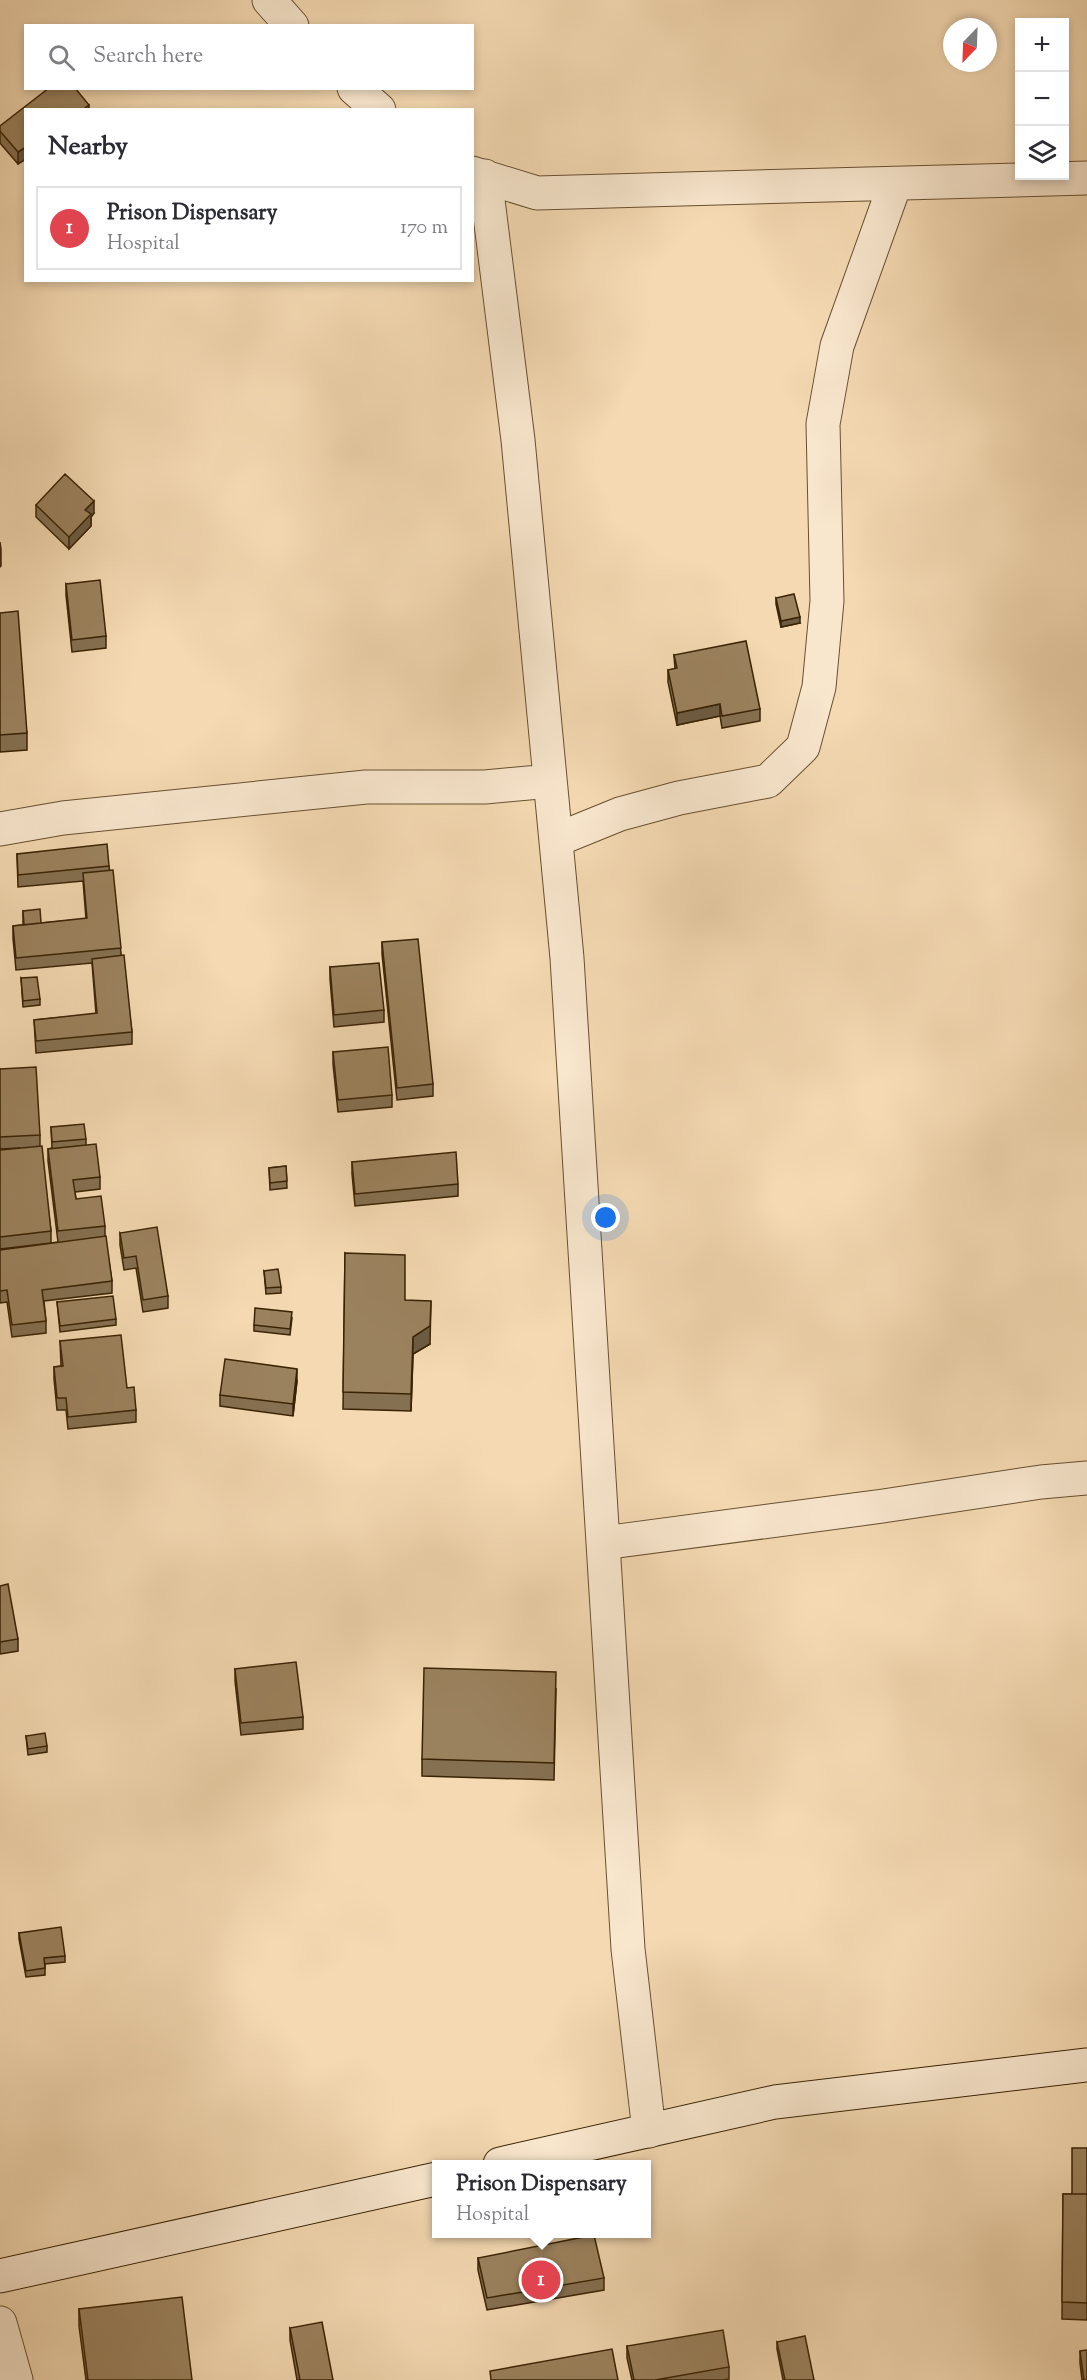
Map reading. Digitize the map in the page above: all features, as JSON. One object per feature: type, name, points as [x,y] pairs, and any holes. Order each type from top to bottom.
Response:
[{"type":"street","points":[[269,0],[290,24]]},
{"type":"street","points":[[356,90],[377,108]]},
{"type":"street","points":[[649,2131],[628,1948],[567,958],[519,441],[479,175],[537,193],[1087,177]]},
{"type":"street","points":[[556,840],[620,814],[679,798],[768,781],[803,747],[819,687],[827,601],[824,424],[837,346],[895,184]]},
{"type":"street","points":[[0,829],[63,818],[366,787],[485,787],[550,781]]},
{"type":"street","points":[[603,1543],[883,1506],[1041,1482],[1087,1478]]},
{"type":"street","points":[[519,2160],[775,2102],[1087,2065]]},
{"type":"street","points":[[0,2276],[432,2180]]},
{"type":"street","points":[[0,2323],[16,2380]]},
{"type":"building","points":[[46,90],[77,90],[89,105],[85,108],[24,108],[24,148],[18,152],[0,131],[0,126]]},
{"type":"building","points":[[65,474],[94,501],[85,510],[91,514],[69,537],[36,505]]},
{"type":"building","points":[[100,580],[106,636],[72,640],[66,584]]},
{"type":"building","points":[[794,594],[800,617],[781,621],[776,598]]},
{"type":"building","points":[[18,611],[27,733],[0,735],[0,613]]},
{"type":"building","points":[[746,641],[760,709],[722,716],[720,704],[677,713],[668,670],[677,668],[674,655]]},
{"type":"building","points":[[107,844],[109,866],[18,875],[17,854]]},
{"type":"building","points":[[113,870],[121,948],[16,958],[13,926],[87,918],[83,873]]},
{"type":"building","points":[[40,909],[41,923],[24,925],[23,911]]},
{"type":"building","points":[[418,939],[433,1084],[397,1088],[382,942]]},
{"type":"building","points":[[124,955],[132,1032],[36,1041],[34,1020],[97,1013],[92,959]]},
{"type":"building","points":[[379,963],[384,1010],[334,1015],[330,967]]},
{"type":"building","points":[[37,977],[40,999],[23,1001],[21,978]]},
{"type":"building","points":[[388,1047],[392,1095],[338,1100],[333,1052]]},
{"type":"building","points":[[36,1067],[40,1135],[0,1137],[0,1069]]},
{"type":"building","points":[[84,1124],[86,1139],[52,1142],[51,1127]]},
{"type":"building","points":[[96,1144],[100,1177],[73,1180],[76,1199],[101,1196],[105,1226],[58,1231],[48,1149]]},
{"type":"building","points":[[42,1146],[51,1231],[0,1237],[0,1150]]},
{"type":"building","points":[[456,1152],[458,1184],[355,1194],[352,1162]]},
{"type":"building","points":[[286,1166],[287,1181],[270,1183],[269,1168]]},
{"type":"building","points":[[157,1227],[168,1296],[143,1300],[136,1256],[124,1258],[120,1233]]},
{"type":"building","points":[[106,1236],[112,1281],[42,1290],[46,1321],[12,1325],[7,1290],[0,1291],[0,1250]]},
{"type":"building","points":[[345,1253],[405,1255],[405,1300],[431,1301],[430,1326],[413,1337],[411,1394],[343,1392]]},
{"type":"building","points":[[278,1269],[281,1287],[266,1288],[264,1271]]},
{"type":"building","points":[[113,1296],[116,1319],[60,1326],[57,1302]]},
{"type":"building","points":[[255,1308],[292,1312],[290,1329],[254,1325]]},
{"type":"building","points":[[121,1335],[127,1388],[134,1387],[136,1410],[68,1417],[66,1398],[57,1398],[54,1367],[63,1366],[60,1341]]},
{"type":"building","points":[[225,1359],[297,1369],[293,1404],[220,1395]]},
{"type":"building","points":[[8,1584],[18,1639],[0,1642],[0,1586]]},
{"type":"building","points":[[296,1662],[303,1717],[241,1723],[235,1669]]},
{"type":"building","points":[[424,1668],[556,1672],[554,1763],[422,1759]]},
{"type":"building","points":[[45,1733],[47,1746],[28,1749],[26,1736]]},
{"type":"building","points":[[61,1927],[65,1956],[44,1958],[45,1968],[26,1971],[19,1933]]},
{"type":"building","points":[[1072,2148],[1087,2148],[1087,2194],[1072,2194]]},
{"type":"building","points":[[1063,2194],[1087,2194],[1087,2303],[1062,2302]]},
{"type":"building","points":[[579,2238],[595,2238],[604,2278],[487,2298],[478,2258]]},
{"type":"building","points":[[182,2297],[192,2380],[88,2380],[79,2309]]},
{"type":"building","points":[[322,2322],[333,2380],[300,2380],[290,2328]]},
{"type":"building","points":[[723,2330],[729,2367],[655,2380],[634,2380],[627,2346]]},
{"type":"building","points":[[805,2336],[814,2380],[785,2380],[777,2342]]},
{"type":"building","points":[[612,2349],[618,2380],[491,2380],[490,2371]]},
{"type":"building","points":[[1087,2350],[1087,2380],[1084,2380],[1080,2351]]},
{"type":"place","name":"Prison Dispensary","points":[[541,2280]]}]
